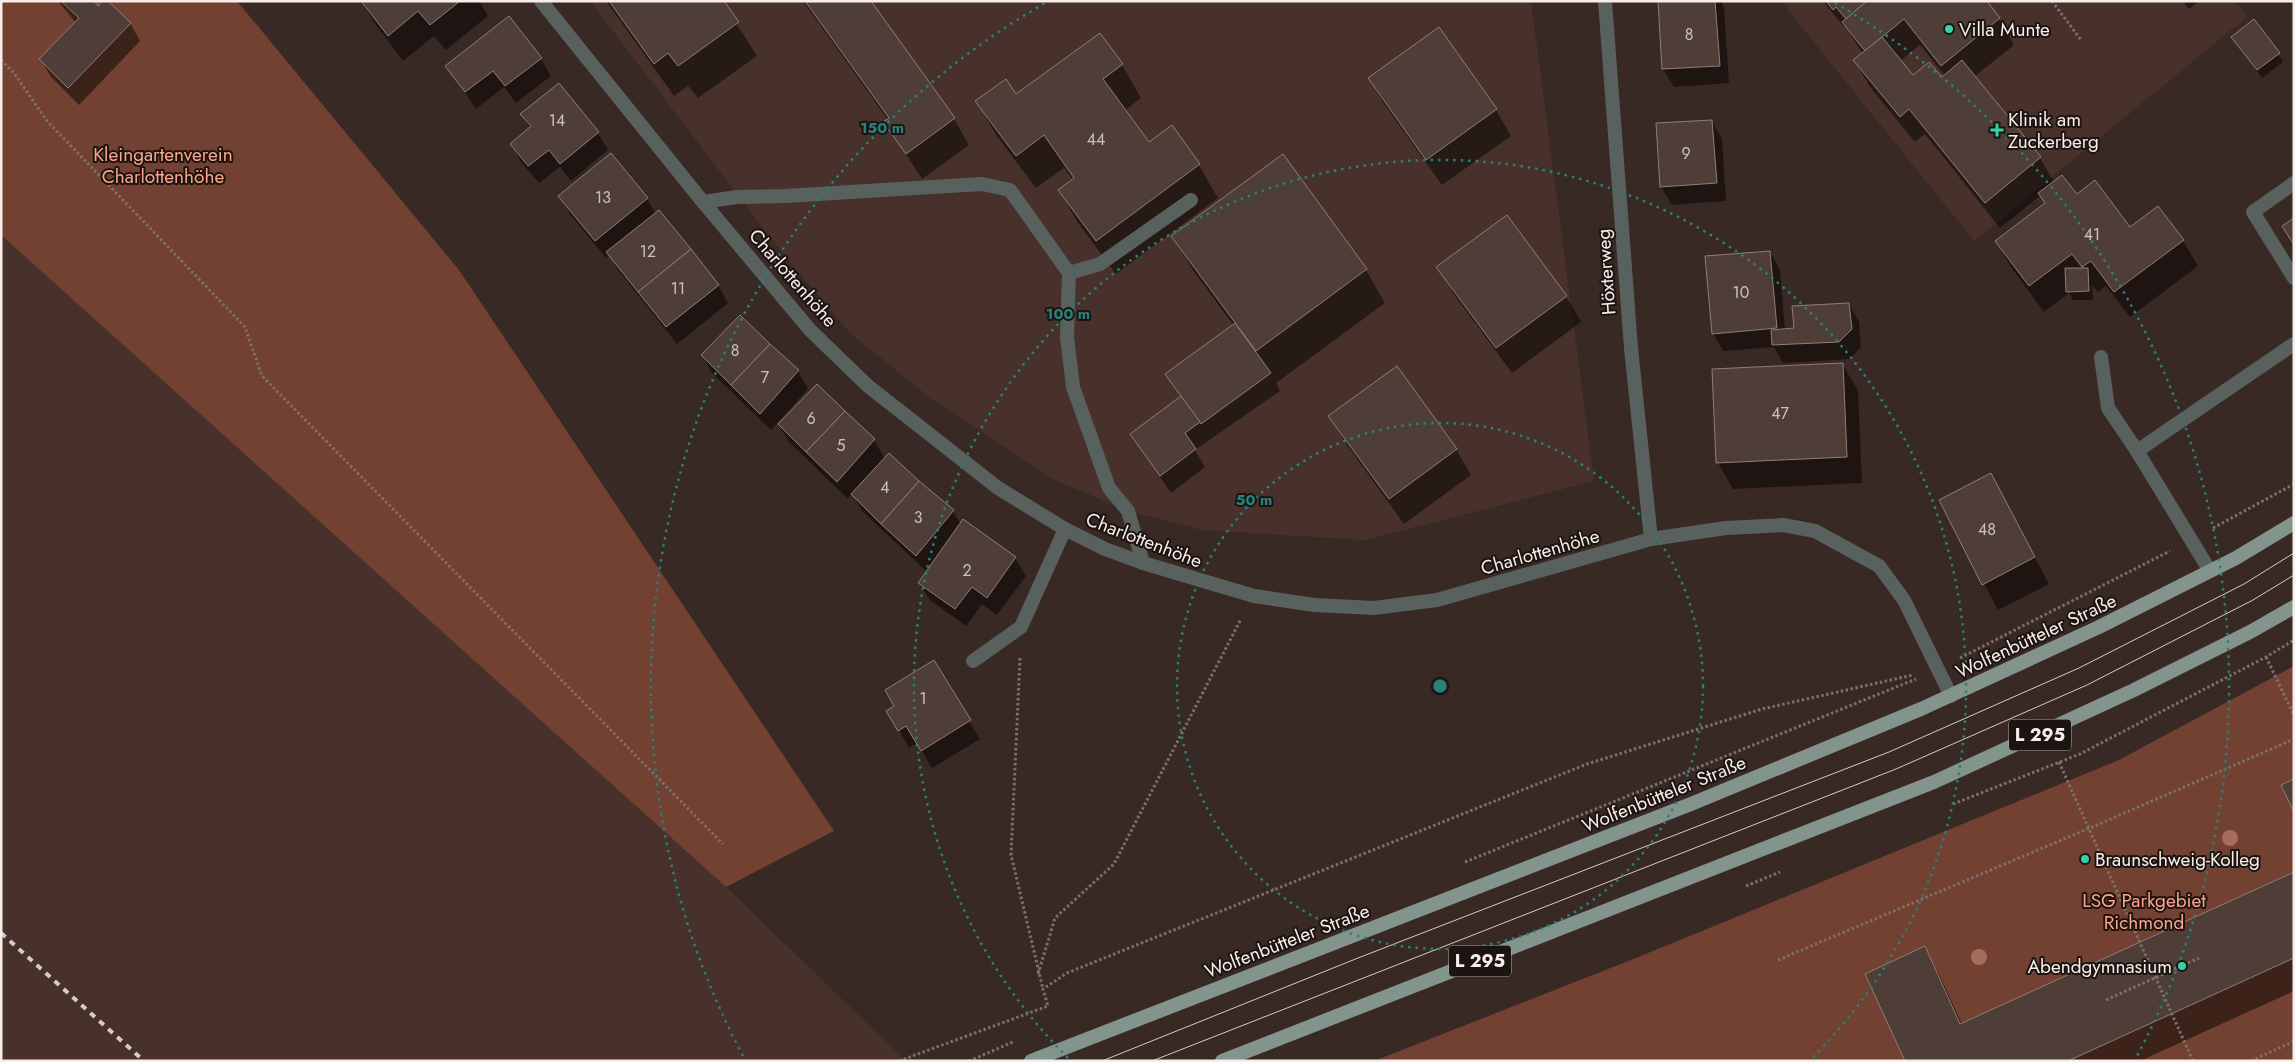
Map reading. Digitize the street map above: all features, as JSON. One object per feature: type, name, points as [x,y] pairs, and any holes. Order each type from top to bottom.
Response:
[{"type":"main road","name":"Wolfenbütteler Straße","points":[[1031,1061],[1691,804],[1951,696],[2099,627],[2210,571],[2294,523]]},
{"type":"main road","name":"L 295","points":[[1222,1061],[1934,782],[2126,694],[2250,632],[2294,607]]},
{"type":"street","name":"Charlottenhöhe","points":[[541,1],[703,202],[810,330],[868,386],[998,488],[1065,529],[1106,549],[1143,563],[1254,596],[1314,605],[1374,608],[1437,600],[1651,539],[1726,528],[1783,525],[1815,531],[1879,566],[1904,600],[1951,696]]},
{"type":"street","name":"Höxterweg","points":[[1605,1],[1631,348],[1651,539]]},
{"type":"street","points":[[2294,183],[2253,212],[2294,278]]},
{"type":"street","points":[[703,202],[737,197],[786,196],[982,184],[1010,190],[1069,273],[1067,337],[1073,388],[1109,488],[1128,511],[1143,563]]},
{"type":"street","points":[[1069,273],[1100,264],[1191,200]]},
{"type":"street","points":[[2137,451],[2294,344]]},
{"type":"street","points":[[2101,357],[2108,408],[2137,451],[2210,571]]},
{"type":"street","name":"Charlottenhöhe","points":[[974,661],[1021,627],[1065,529]]},
{"type":"path","points":[[2052,1],[2080,40]]},
{"type":"path","points":[[1,60],[14,73],[47,121],[245,327],[262,376],[723,844]]},
{"type":"path","points":[[1459,864],[1938,670],[2294,484]]},
{"type":"path","points":[[1038,974],[1055,918],[1114,864],[1254,596]]},
{"type":"path","points":[[899,1061],[1048,1006],[1038,974],[1012,855],[1021,627]]},
{"type":"path","points":[[2266,657],[2294,715]]},
{"type":"path","points":[[1043,989],[1067,973],[1588,764],[1762,709],[1938,670]]},
{"type":"path","points":[[1778,960],[2294,739]]},
{"type":"path","points":[[2059,762],[2193,1061]]},
{"type":"path","points":[[2106,1000],[2199,958]]},
{"type":"path","points":[[969,1061],[1021,1038]]},
{"type":"path","points":[[2251,1061],[2294,1041]]},
{"type":"shaded area","points":[[590,1],[1531,1],[1594,481],[1366,540],[1202,530],[1128,511],[1053,479],[929,397],[851,334],[782,253]]},
{"type":"shaded area","name":"Klinik am Zuckerberg","points":[[1781,1],[2236,1],[2248,16],[1974,241]]},
{"type":"shaded area","points":[[1,235],[726,887],[906,1061],[1,1061]]},
{"type":"green space","name":"Kleingartenverein Charlottenhöhe","points":[[1,1],[237,1],[459,270],[834,831],[726,887],[1,235]]},
{"type":"green space","name":"LSG Parkgebiet Richmond","points":[[2294,666],[2294,1061],[1374,1061],[1636,958],[2119,760]]},
{"type":"building","points":[[61,1],[94,1],[98,6],[102,1],[108,1],[131,23],[68,88],[39,59],[79,18]]},
{"type":"building","points":[[361,1],[460,1],[430,25],[418,11],[388,36]]},
{"type":"building","points":[[609,1],[724,1],[739,22],[678,66],[668,53],[654,64]]},
{"type":"building","points":[[805,1],[871,1],[955,118],[906,154],[883,122],[889,118]]},
{"type":"building","points":[[1658,1],[1715,1],[1720,66],[1662,69]]},
{"type":"building","points":[[1826,1],[1867,1],[1846,19],[1836,7],[1833,10]]},
{"type":"building","name":"Villa Munte","points":[[1867,1],[1987,1],[2000,18],[1941,66],[1904,19],[1865,51],[1842,22]]},
{"type":"building","points":[[509,16],[542,58],[505,86],[493,71],[465,92],[445,66]]},
{"type":"building","points":[[2254,19],[2280,53],[2257,70],[2231,37]]},
{"type":"building","points":[[1439,27],[1497,109],[1426,160],[1368,78]]},
{"type":"building","points":[[1100,33],[1123,64],[1103,79],[1149,142],[1172,125],[1200,164],[1096,241],[1058,190],[1074,178],[1044,135],[1016,156],[975,101],[1006,79],[1016,94]]},
{"type":"building","points":[[1882,37],[1913,75],[1929,62],[1942,77],[1962,60],[2041,157],[1985,203],[1909,109],[1900,117],[1853,60]]},
{"type":"building","points":[[559,83],[599,132],[560,164],[549,150],[528,166],[510,144],[531,126],[520,114]]},
{"type":"building","points":[[1712,120],[1717,183],[1660,187],[1656,123]]},
{"type":"building","points":[[611,153],[648,198],[595,241],[558,196]]},
{"type":"building","points":[[1283,154],[1367,269],[1256,351],[1171,236]]},
{"type":"building","points":[[2062,175],[2077,194],[2095,180],[2130,227],[2158,206],[2184,240],[2114,292],[2091,261],[2082,267],[2072,254],[2029,286],[1995,241],[2045,203],[2038,193]]},
{"type":"building","points":[[659,210],[691,249],[638,292],[606,252]]},
{"type":"building","points":[[1507,215],[1567,296],[1496,348],[1436,267]]},
{"type":"building","points":[[2294,218],[2294,245],[2282,226]]},
{"type":"building","points":[[691,249],[719,285],[666,327],[638,292]]},
{"type":"building","points":[[1770,251],[1777,328],[1712,334],[1705,256]]},
{"type":"building","points":[[2065,268],[2088,268],[2089,291],[2066,292]]},
{"type":"building","points":[[1849,303],[1852,329],[1839,342],[1772,345],[1771,330],[1794,328],[1792,306]]},
{"type":"building","points":[[740,315],[770,344],[731,385],[701,355]]},
{"type":"building","points":[[1235,323],[1271,373],[1201,424],[1165,374]]},
{"type":"building","points":[[770,344],[799,370],[760,414],[731,385]]},
{"type":"building","points":[[1843,363],[1847,457],[1716,463],[1712,369]]},
{"type":"building","points":[[1397,366],[1457,449],[1389,499],[1328,416]]},
{"type":"building","points":[[817,384],[845,411],[806,452],[778,424]]},
{"type":"building","points":[[1181,396],[1200,422],[1185,433],[1196,449],[1160,476],[1130,434]]},
{"type":"building","points":[[845,411],[875,439],[837,482],[806,452]]},
{"type":"building","points":[[889,453],[919,481],[881,524],[851,494]]},
{"type":"building","points":[[1991,473],[2035,557],[1982,585],[1939,500]]},
{"type":"building","points":[[919,481],[954,510],[916,556],[881,524]]},
{"type":"building","points":[[963,519],[1016,557],[987,598],[972,587],[955,609],[918,583]]},
{"type":"building","points":[[934,660],[971,720],[921,751],[906,726],[898,731],[886,711],[894,706],[885,690]]},
{"type":"building","points":[[2294,779],[2294,812],[2281,785]]},
{"type":"building","name":"Abendgymnasium","points":[[2294,872],[2294,958],[2068,1061],[1905,1061],[1865,974],[1925,946],[1960,1024]]},
{"type":"tram line","points":[[1102,1061],[1358,958],[1889,752],[2079,668],[2244,584],[2294,553]]},
{"type":"tram line","points":[[1152,1061],[1896,769],[2087,685],[2253,600],[2294,575]]},
{"type":"railway","points":[[1,933],[144,1061]]},
{"type":"place","name":"Villa Munte","points":[[1949,29]]},
{"type":"place","name":"Klinik am Zuckerberg","points":[[1997,130]]},
{"type":"place","name":"Braunschweig-Kolleg","points":[[2085,859]]},
{"type":"place","name":"Abendgymnasium","points":[[2182,966]]}]
